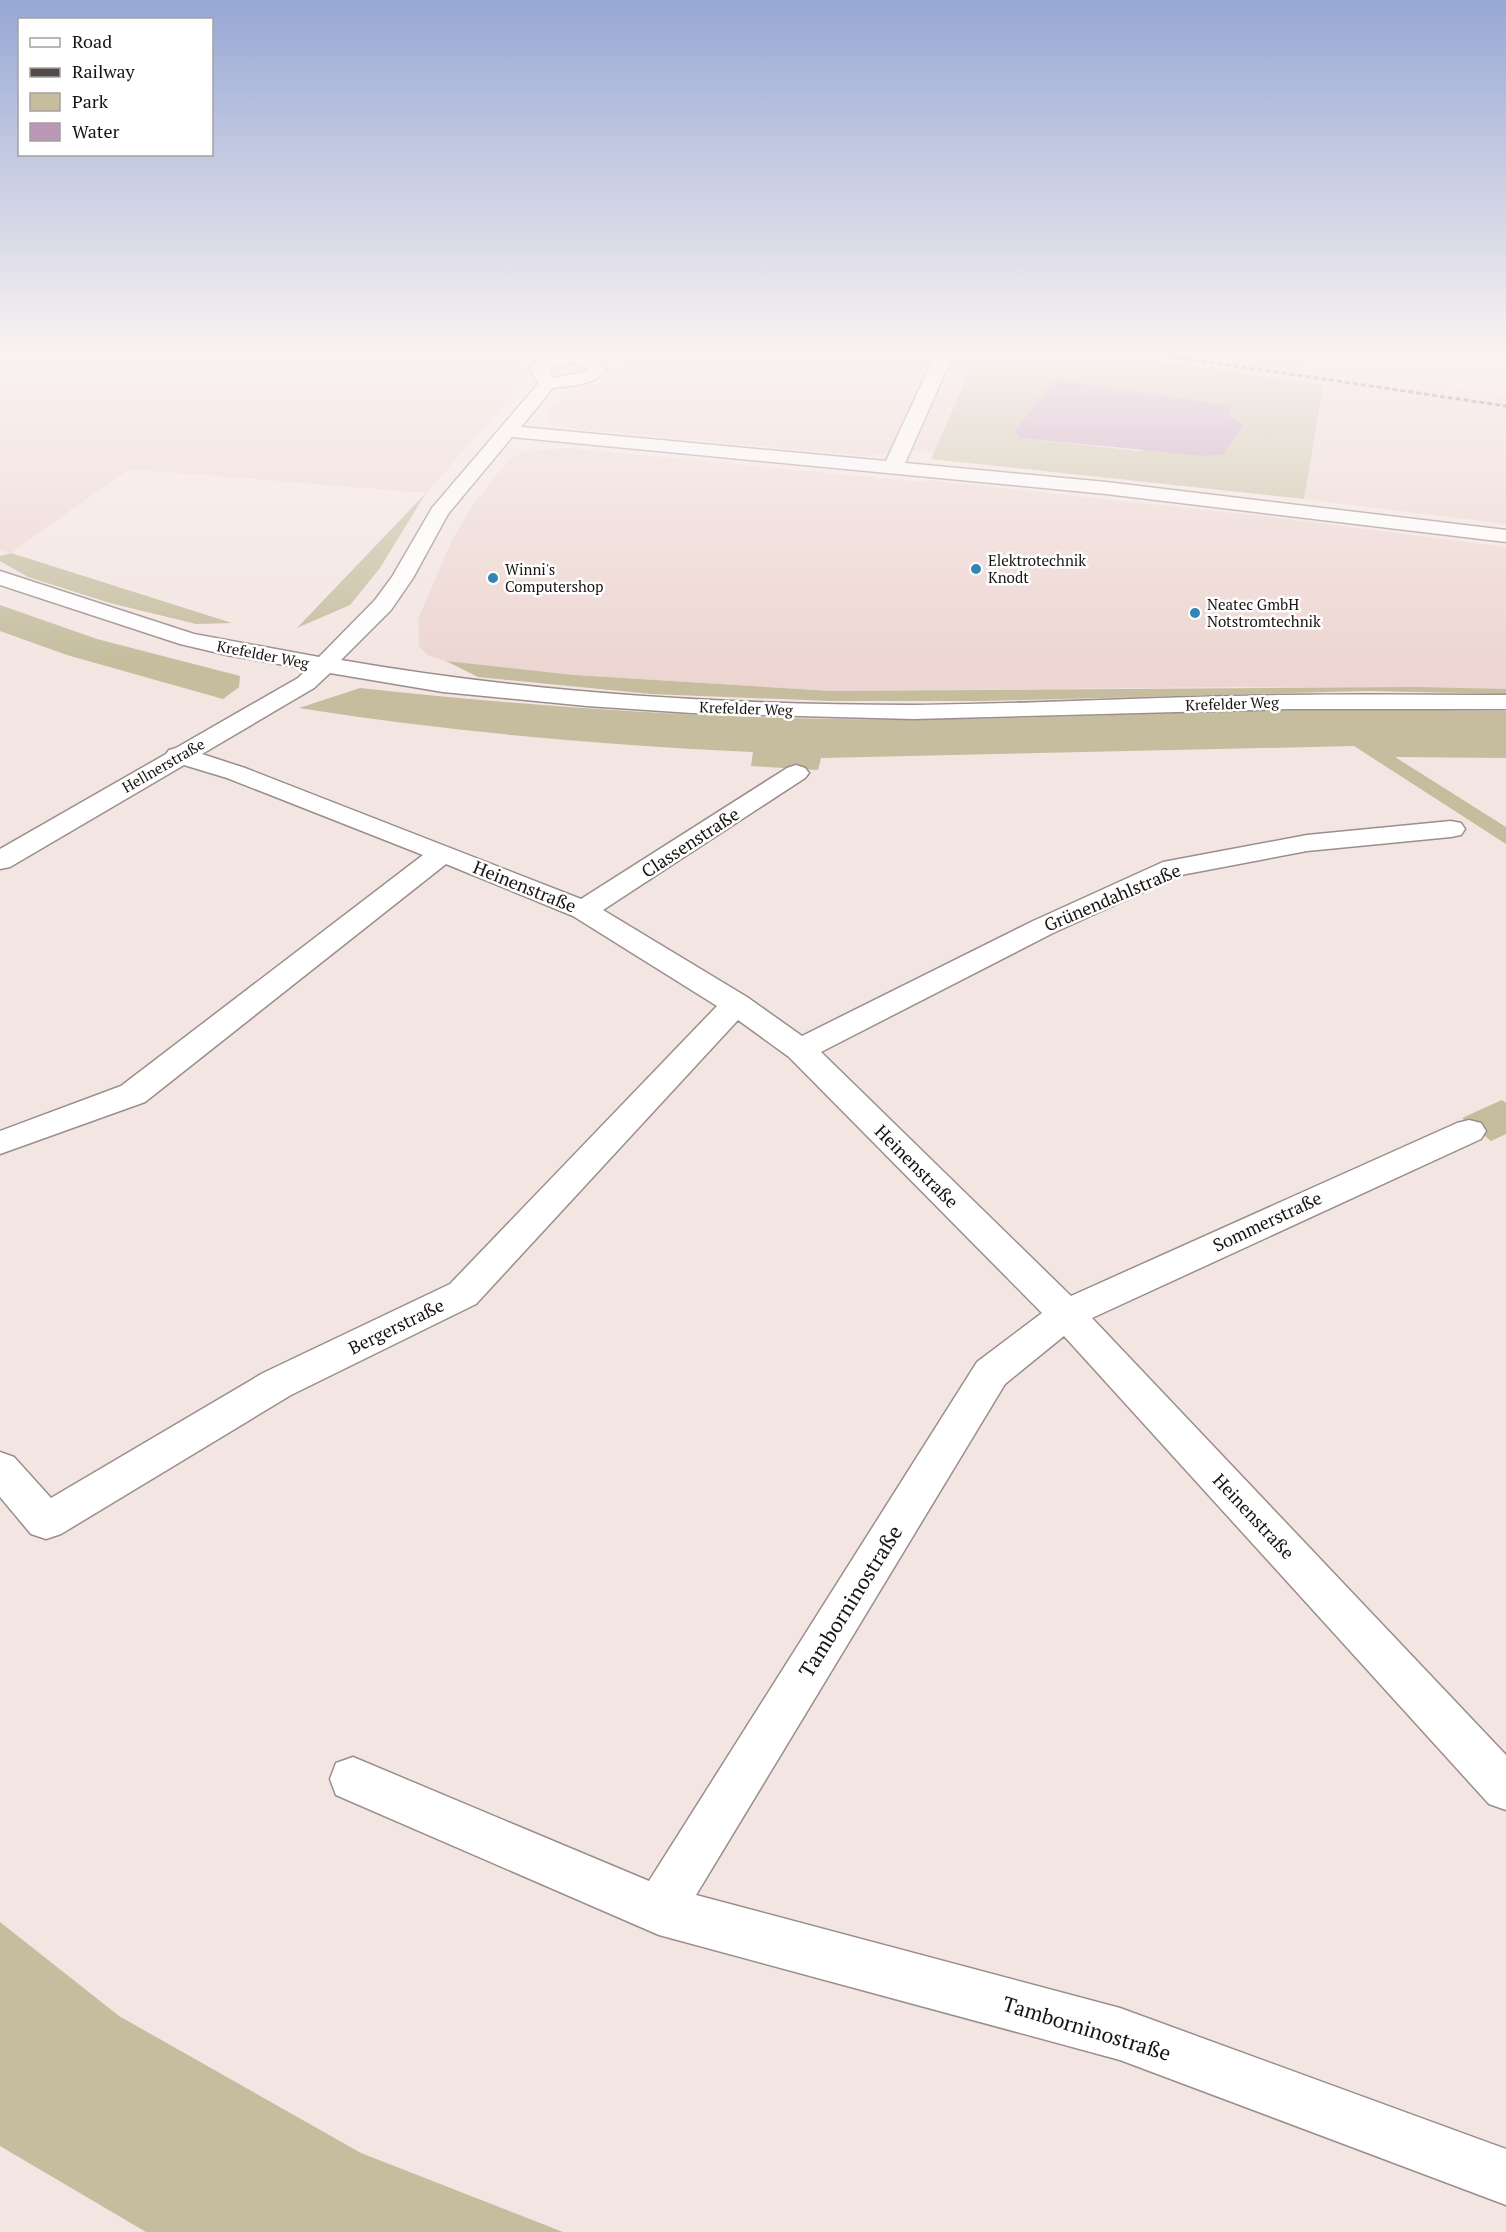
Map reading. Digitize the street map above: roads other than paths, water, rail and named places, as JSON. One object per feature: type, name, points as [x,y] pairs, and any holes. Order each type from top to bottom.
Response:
[{"type":"street","name":"Hellnerstraße","points":[[0,861],[178,755],[306,683],[383,605],[402,578],[439,512],[484,457]]},
{"type":"street","points":[[780,457],[1106,488],[1506,536]]},
{"type":"street","points":[[893,468],[898,457]]},
{"type":"street","name":"Krefelder Weg","points":[[0,578],[188,639],[323,666],[505,692],[692,706],[804,710],[1023,710],[1300,701],[1506,702]]},
{"type":"street","name":"Heinenstraße","points":[[178,755],[236,773],[583,910],[736,1004],[800,1050],[1066,1314],[1506,1788]]},
{"type":"street","name":"Classenstraße","points":[[583,910],[796,773]]},
{"type":"street","name":"Grünendahlstraße","points":[[800,1050],[1042,927],[1173,868],[1307,843],[1451,829]]},
{"type":"street","points":[[0,1143],[133,1094],[443,853]]},
{"type":"street","name":"Bergerstraße","points":[[0,1469],[46,1522],[277,1384],[463,1294],[736,1004]]},
{"type":"street","name":"Sommerstraße","points":[[1066,1314],[1470,1131]]},
{"type":"street","name":"Tamborninostraße","points":[[659,1910],[991,1373],[1066,1314]]},
{"type":"street","name":"Tamborninostraße","points":[[353,1779],[659,1910],[1120,2034],[1506,2177]]},
{"type":"place","name":"Elektrotechnik Knodt","points":[[976,569]]},
{"type":"place","name":"Winni's Computershop","points":[[493,578]]},
{"type":"place","name":"Neatec GmbH Notstromtechnik","points":[[1195,613]]}]
